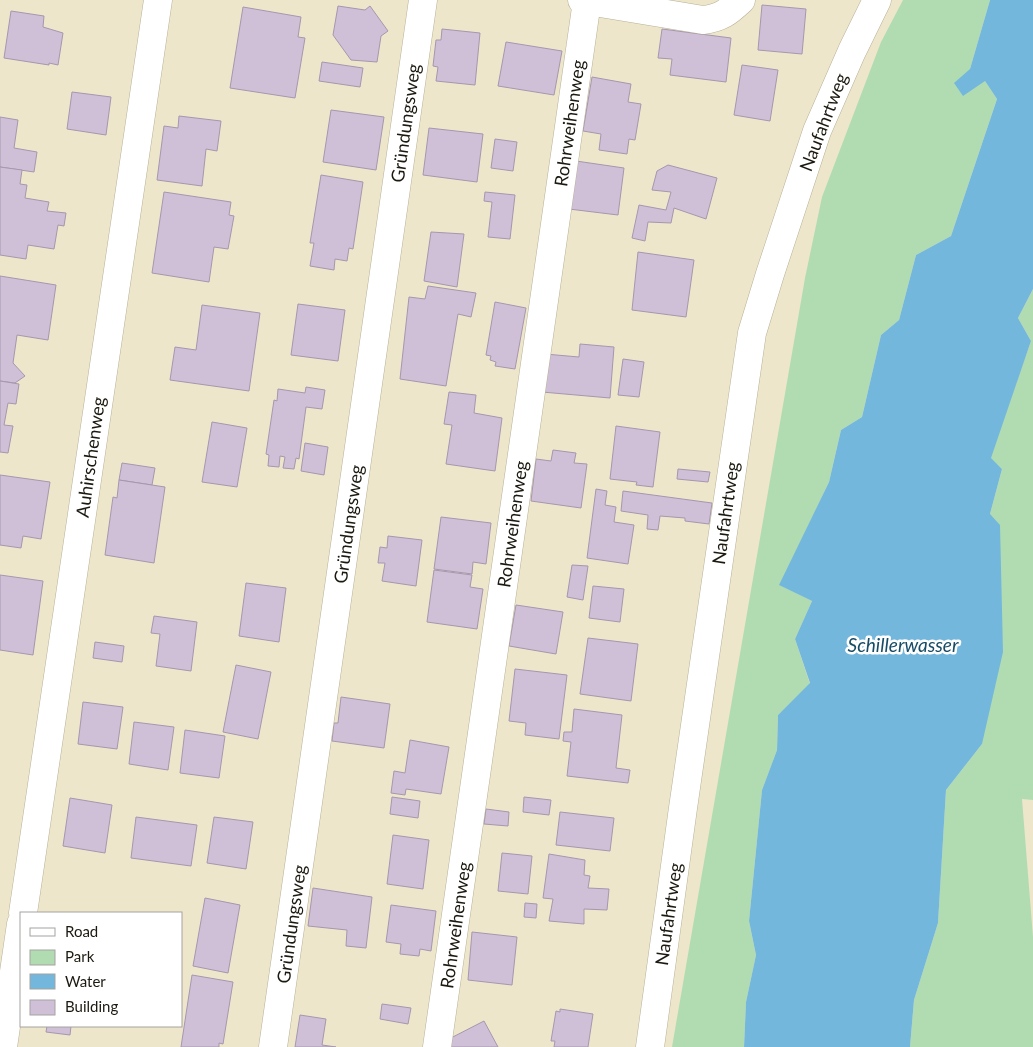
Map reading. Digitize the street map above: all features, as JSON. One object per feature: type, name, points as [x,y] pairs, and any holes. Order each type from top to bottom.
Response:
[{"type":"street","name":"Auhirschenweg","points":[[23,912],[158,0]]},
{"type":"street","name":"Gründungsweg","points":[[273,1047],[422,0]]},
{"type":"street","points":[[582,0],[703,20],[716,19],[741,0]]},
{"type":"street","name":"Naufahrtweg","points":[[650,1047],[702,670],[752,333],[817,131],[877,0]]},
{"type":"street","name":"Rohrweihenweg","points":[[437,1047],[587,1]]},
{"type":"street","points":[[3,1047],[20,931]]},
{"type":"green space","points":[[903,0],[990,0],[970,69],[985,81],[997,99],[951,236],[916,255],[899,320],[881,335],[862,417],[841,430],[829,482],[780,585],[812,601],[795,639],[810,684],[778,715],[777,750],[762,790],[749,921],[756,955],[746,1002],[744,1047],[672,1047],[805,278],[822,197],[881,42]]},
{"type":"green space","points":[[1033,289],[1033,800],[1022,799],[1033,937],[1033,1047],[910,1047],[914,1000],[938,923],[946,790],[982,744],[990,514],[1002,469],[990,458],[1031,341],[1018,318]]},
{"type":"water","name":"Schillerwasser","points":[[990,0],[1033,0],[1033,289],[1018,318],[1031,341],[991,458],[1002,469],[990,514],[1000,525],[1003,652],[982,744],[946,790],[938,923],[914,1000],[910,1047],[744,1047],[746,1002],[756,955],[749,921],[762,790],[777,750],[778,715],[810,683],[795,639],[812,601],[779,585],[829,482],[841,430],[862,417],[881,335],[899,320],[916,255],[951,236],[997,99],[985,81],[963,96],[954,83],[970,69]]},
{"type":"building","points":[[762,5],[806,9],[802,54],[758,50]]},
{"type":"building","points":[[338,6],[365,10],[370,6],[388,31],[381,36],[377,62],[351,60],[333,35]]},
{"type":"building","points":[[243,7],[301,17],[298,37],[305,38],[295,98],[230,88]]},
{"type":"building","points":[[11,11],[44,16],[43,27],[63,33],[58,65],[4,58]]},
{"type":"building","points":[[442,29],[480,33],[475,85],[436,81],[438,67],[433,66],[436,40],[441,40]]},
{"type":"building","points":[[662,29],[731,38],[726,82],[670,75],[672,59],[658,58]]},
{"type":"building","points":[[506,42],[562,51],[554,95],[498,86]]},
{"type":"building","points":[[322,62],[363,68],[360,87],[319,81]]},
{"type":"building","points":[[742,65],[778,70],[770,121],[734,115]]},
{"type":"building","points":[[592,77],[631,84],[628,102],[641,104],[635,140],[629,139],[627,154],[599,150],[601,134],[583,131]]},
{"type":"building","points":[[72,92],[111,97],[106,135],[67,129]]},
{"type":"building","points":[[331,110],[384,117],[376,170],[323,162]]},
{"type":"building","points":[[179,116],[221,121],[217,151],[206,149],[202,186],[157,180],[164,126],[178,128]]},
{"type":"building","points":[[0,117],[18,120],[14,148],[37,152],[34,172],[0,167]]},
{"type":"building","points":[[429,128],[483,134],[477,182],[423,175]]},
{"type":"building","points":[[495,139],[517,142],[513,171],[491,168]]},
{"type":"building","points":[[576,161],[624,168],[618,215],[569,209]]},
{"type":"building","points":[[668,165],[717,178],[706,219],[674,208],[671,223],[648,222],[645,241],[632,238],[639,205],[666,210],[671,192],[652,190],[657,171]]},
{"type":"building","points":[[0,167],[22,170],[20,184],[27,185],[25,198],[49,202],[47,211],[66,213],[64,226],[58,225],[54,249],[28,245],[26,259],[0,255]]},
{"type":"building","points":[[321,175],[363,182],[353,249],[349,248],[347,261],[335,259],[334,270],[310,266],[314,243],[310,243]]},
{"type":"building","points":[[164,192],[231,202],[229,215],[234,216],[228,249],[214,247],[209,282],[152,273]]},
{"type":"building","points":[[485,192],[515,195],[510,239],[488,237],[492,202],[484,201]]},
{"type":"building","points":[[431,232],[464,234],[457,287],[424,281]]},
{"type":"building","points":[[638,252],[694,260],[686,317],[632,310]]},
{"type":"building","points":[[0,276],[56,285],[48,340],[17,335],[13,363],[25,376],[15,383],[0,381]]},
{"type":"building","points":[[428,286],[476,293],[471,317],[458,314],[446,386],[400,379],[409,297],[425,299]]},
{"type":"building","points":[[495,302],[526,308],[515,369],[495,366],[496,362],[490,360],[491,356],[486,355]]},
{"type":"building","points":[[298,304],[345,310],[338,361],[291,355]]},
{"type":"building","points":[[202,305],[260,313],[249,391],[170,380],[175,347],[196,350]]},
{"type":"building","points":[[580,344],[614,347],[610,398],[542,392],[545,354],[579,357]]},
{"type":"building","points":[[623,359],[644,362],[639,397],[618,395]]},
{"type":"building","points":[[0,381],[19,384],[16,404],[8,403],[4,425],[13,426],[8,453],[0,452]]},
{"type":"building","points":[[306,387],[325,390],[322,409],[306,407],[299,459],[296,458],[294,469],[283,468],[285,457],[280,456],[279,467],[268,466],[269,455],[266,454],[274,400],[277,401],[278,389],[305,393]]},
{"type":"building","points":[[449,392],[476,395],[474,413],[502,418],[495,471],[446,464],[452,425],[444,424]]},
{"type":"building","points":[[212,422],[247,428],[237,487],[202,482]]},
{"type":"building","points":[[616,426],[660,432],[653,487],[636,485],[637,482],[610,479]]},
{"type":"building","points":[[305,443],[328,447],[324,475],[301,471]]},
{"type":"building","points":[[553,450],[576,453],[574,463],[587,464],[581,508],[531,501],[536,459],[551,461]]},
{"type":"building","points":[[122,463],[155,468],[152,485],[119,480]]},
{"type":"building","points":[[678,469],[710,472],[708,482],[677,479]]},
{"type":"building","points":[[0,475],[50,482],[41,539],[23,536],[21,548],[0,545]]},
{"type":"building","points":[[119,480],[165,487],[154,563],[105,555],[113,497],[117,498]]},
{"type":"building","points":[[596,489],[607,491],[605,505],[616,507],[614,522],[634,525],[628,564],[587,558]]},
{"type":"building","points":[[623,491],[712,503],[709,524],[685,521],[685,518],[660,516],[658,530],[647,529],[648,515],[621,511]]},
{"type":"building","points":[[441,517],[491,523],[486,564],[473,562],[472,574],[434,569]]},
{"type":"building","points":[[388,536],[422,540],[416,586],[382,581],[385,563],[378,563],[380,547],[387,548]]},
{"type":"building","points":[[572,565],[588,566],[583,600],[567,597]]},
{"type":"building","points":[[434,570],[472,575],[470,587],[483,589],[477,629],[427,622]]},
{"type":"building","points":[[0,575],[43,581],[33,655],[0,650]]},
{"type":"building","points":[[246,583],[286,588],[279,642],[239,636]]},
{"type":"building","points":[[593,586],[624,589],[620,622],[589,618]]},
{"type":"building","points":[[516,605],[563,612],[556,654],[509,646]]},
{"type":"building","points":[[154,616],[197,622],[191,671],[156,666],[160,634],[151,633]]},
{"type":"building","points":[[588,638],[638,644],[631,701],[580,694]]},
{"type":"building","points":[[95,642],[124,646],[122,662],[93,658]]},
{"type":"building","points":[[236,665],[271,672],[258,739],[223,732]]},
{"type":"building","points":[[515,669],[567,675],[559,739],[525,735],[526,723],[509,721]]},
{"type":"building","points":[[341,697],[390,704],[384,748],[332,741],[334,723],[338,723]]},
{"type":"building","points":[[83,702],[123,707],[117,749],[78,744]]},
{"type":"building","points":[[574,709],[622,715],[616,768],[630,770],[628,783],[567,776],[571,742],[563,741],[564,732],[572,732]]},
{"type":"building","points":[[134,722],[174,727],[168,770],[129,764]]},
{"type":"building","points":[[185,730],[225,736],[219,778],[180,773]]},
{"type":"building","points":[[410,740],[449,747],[441,794],[406,789],[405,795],[391,793],[394,771],[405,773]]},
{"type":"building","points":[[392,797],[420,801],[418,818],[390,814]]},
{"type":"building","points":[[524,797],[551,800],[549,815],[523,812]]},
{"type":"building","points":[[70,798],[112,805],[105,853],[63,846]]},
{"type":"building","points":[[486,809],[509,812],[508,826],[484,824]]},
{"type":"building","points":[[560,812],[614,818],[610,851],[556,845]]},
{"type":"building","points":[[136,817],[197,825],[191,866],[131,858]]},
{"type":"building","points":[[214,817],[253,822],[246,869],[207,863]]},
{"type":"building","points":[[393,835],[429,840],[423,889],[387,884]]},
{"type":"building","points":[[502,853],[532,856],[528,894],[498,891]]},
{"type":"building","points":[[549,854],[585,860],[584,875],[590,876],[588,888],[609,889],[607,910],[584,909],[584,924],[549,921],[553,899],[543,898]]},
{"type":"building","points":[[313,888],[372,897],[366,948],[346,946],[347,930],[308,926]]},
{"type":"building","points":[[205,898],[240,905],[228,973],[193,966]]},
{"type":"building","points":[[525,903],[537,904],[536,918],[524,917]]},
{"type":"building","points":[[391,905],[436,911],[431,951],[420,949],[419,956],[400,954],[401,944],[386,942]]},
{"type":"building","points":[[472,932],[517,937],[512,985],[468,980]]},
{"type":"building","points":[[192,975],[233,982],[223,1044],[219,1043],[219,1047],[181,1047]]},
{"type":"building","points":[[382,1004],[411,1008],[408,1024],[380,1019]]},
{"type":"building","points":[[560,1009],[593,1014],[588,1047],[554,1047],[555,1041],[551,1041],[556,1011],[560,1012]]},
{"type":"building","points":[[300,1015],[326,1019],[322,1045],[336,1047],[295,1047]]},
{"type":"building","points":[[484,1021],[498,1047],[450,1047],[447,1040]]},
{"type":"building","points":[[47,1027],[71,1027],[70,1035],[46,1032]]}]
